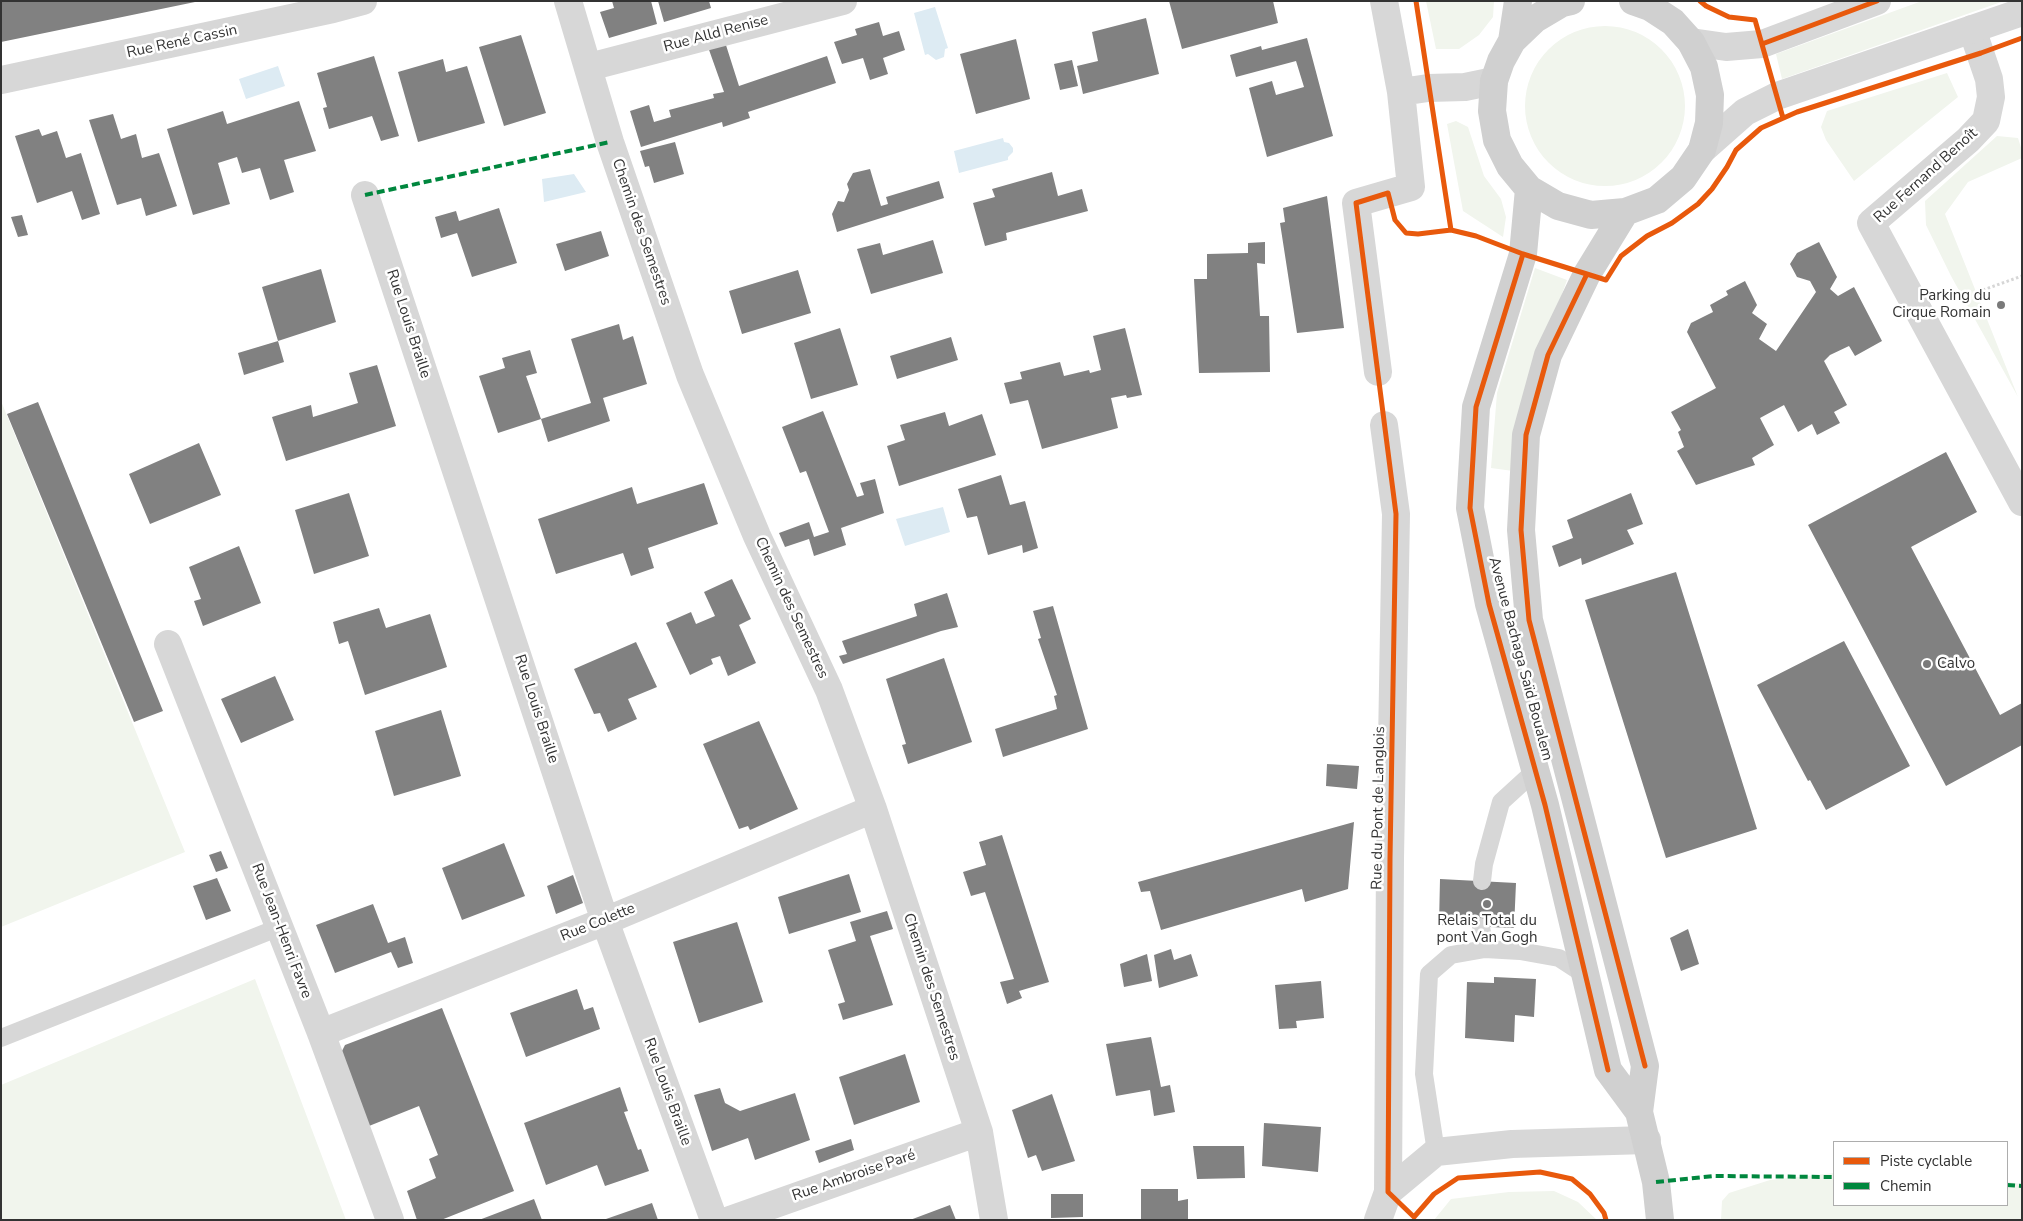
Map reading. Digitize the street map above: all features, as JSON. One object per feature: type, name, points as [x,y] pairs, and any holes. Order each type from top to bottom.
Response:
[{"type":"main road","points":[[1512,42],[1518,1]]},
{"type":"main road","points":[[1571,1],[1535,19],[1512,42],[1494,81],[1492,111],[1497,140],[1510,166],[1529,189],[1558,206],[1591,215],[1625,212],[1657,200],[1683,178],[1702,150],[1709,123],[1710,95],[1704,67],[1691,42],[1673,22],[1650,7],[1633,1]]},
{"type":"main road","name":"Avenue Bachaga Saïd Boualem","points":[[1529,189],[1523,254],[1476,407],[1470,508],[1489,604],[1536,770],[1608,1070],[1640,1112]]},
{"type":"main road","name":"Avenue Bachaga Saïd Boualem","points":[[1625,212],[1587,274],[1548,355],[1526,435],[1521,530],[1529,620],[1645,1066],[1640,1112]]},
{"type":"main road","points":[[1640,1112],[1656,1182],[1660,1220]]},
{"type":"street","name":"Rue René Cassin","points":[[1,80],[363,1]]},
{"type":"street","name":"Chemin des Semestres","points":[[568,1],[610,142],[690,375],[758,536],[829,690],[873,809],[979,1132],[994,1220]]},
{"type":"street","name":"Rue Alld Renise","points":[[589,67],[843,1]]},
{"type":"street","points":[[1378,372],[1356,203],[1411,187],[1401,92],[1384,1]]},
{"type":"street","points":[[1691,42],[1726,47],[1762,44],[1877,1]]},
{"type":"street","points":[[1702,150],[1745,112],[1777,96],[2022,12]]},
{"type":"street","name":"Rue Fernand Benoît","points":[[1972,29],[1989,79],[1991,98],[1986,121],[1968,140],[1871,223],[2022,502]]},
{"type":"street","points":[[1401,92],[1428,88],[1465,87],[1494,81]]},
{"type":"street","name":"Rue Louis Braille","points":[[365,195],[605,921],[714,1220]]},
{"type":"street","name":"Rue du Pont de Langlois","points":[[1378,1220],[1388,1192],[1390,858],[1396,514],[1384,425]]},
{"type":"street","name":"Rue Jean-Henri Favre","points":[[168,644],[321,1033],[390,1220]]},
{"type":"street","name":"Rue Colette","points":[[321,1033],[605,921],[873,809]]},
{"type":"street","name":"Rue Ambroise Paré","points":[[730,1220],[979,1132]]},
{"type":"street","points":[[1388,1192],[1436,1152],[1512,1144],[1647,1140]]},
{"type":"lane","points":[[1482,881],[1484,864],[1501,802],[1536,770]]},
{"type":"lane","points":[[1,1038],[280,927]]},
{"type":"lane","points":[[1481,927],[1485,949]]},
{"type":"lane","points":[[1436,1152],[1424,1074],[1429,974],[1451,955],[1485,949],[1520,951],[1559,958],[1585,974]]},
{"type":"path","points":[[1983,290],[2022,276]]},
{"type":"shaded area","points":[[1426,1],[1494,1],[1493,17],[1479,35],[1459,49],[1436,49]]},
{"type":"shaded area","points":[[1922,1],[2004,1],[1782,79],[1776,54]]},
{"type":"shaded area","points":[[935,7],[948,48],[945,49],[944,57],[936,60],[928,54],[925,55],[914,13]]},
{"type":"shaded area","points":[[1613,26],[1643,35],[1662,49],[1672,61],[1679,75],[1684,90],[1684,122],[1679,137],[1672,151],[1662,163],[1650,173],[1628,183],[1613,186],[1597,186],[1582,183],[1560,173],[1538,151],[1526,122],[1525,98],[1528,83],[1538,61],[1560,39],[1589,27]]},
{"type":"shaded area","points":[[278,66],[285,86],[246,99],[239,79]]},
{"type":"shaded area","points":[[1947,73],[1958,97],[1854,181],[1826,140],[1821,127],[1827,111]]},
{"type":"shaded area","points":[[1456,121],[1468,127],[1484,176],[1501,199],[1506,217],[1503,237],[1463,211],[1447,124]]},
{"type":"shaded area","points":[[1997,136],[2018,138],[2022,158],[1968,182],[1945,214],[2018,397],[1951,276],[1926,225],[1925,201]]},
{"type":"shaded area","points":[[1003,138],[1004,142],[1009,143],[1013,148],[1013,152],[1008,157],[1008,160],[959,173],[954,151]]},
{"type":"shaded area","points":[[574,174],[586,192],[544,202],[542,179]]},
{"type":"shaded area","points":[[1535,268],[1567,280],[1544,344],[1513,471],[1491,468],[1497,393]]},
{"type":"shaded area","points":[[1,401],[185,852],[1,927]]},
{"type":"shaded area","points":[[943,507],[950,532],[905,546],[896,519]]},
{"type":"shaded area","points":[[255,979],[346,1220],[1,1220],[1,1085]]},
{"type":"shaded area","points":[[1833,1173],[1833,1206],[2008,1206],[2008,1182],[2022,1184],[2022,1220],[1721,1220],[1722,1201],[1729,1193],[1770,1180]]},
{"type":"shaded area","points":[[1554,1191],[1578,1202],[1597,1220],[1434,1220],[1451,1199],[1509,1192]]},
{"type":"building","points":[[1,1],[195,1],[195,2],[1,42]]},
{"type":"building","points":[[612,1],[651,1],[657,24],[609,38],[600,12],[614,8]]},
{"type":"building","points":[[658,1],[709,1],[711,8],[664,22]]},
{"type":"building","points":[[1169,1],[1273,1],[1278,23],[1182,49]]},
{"type":"building","points":[[1146,18],[1159,74],[1083,94],[1077,66],[1098,61],[1092,32]]},
{"type":"building","points":[[879,22],[883,36],[899,31],[905,50],[883,58],[888,74],[870,80],[863,58],[842,64],[834,42],[857,35],[855,29]]},
{"type":"building","points":[[521,35],[546,113],[504,126],[479,47]]},
{"type":"building","points":[[1307,38],[1333,136],[1267,157],[1249,88],[1272,81],[1276,95],[1304,87],[1296,61],[1236,77],[1230,55],[1261,46],[1262,50]]},
{"type":"building","points":[[1016,39],[1030,99],[976,114],[960,54]]},
{"type":"building","points":[[725,42],[739,86],[827,56],[836,83],[748,112],[750,118],[723,127],[722,122],[641,147],[630,111],[649,105],[654,122],[671,117],[669,110],[714,98],[713,94],[724,92],[708,47]]},
{"type":"building","points":[[374,56],[399,136],[381,141],[372,116],[329,129],[323,108],[327,107],[317,73]]},
{"type":"building","points":[[443,59],[446,72],[467,66],[485,123],[418,142],[398,72]]},
{"type":"building","points":[[1072,60],[1078,86],[1060,90],[1054,64]]},
{"type":"building","points":[[299,101],[316,151],[284,160],[294,192],[270,200],[260,168],[242,173],[237,157],[218,163],[230,204],[193,215],[167,129],[223,111],[227,124]]},
{"type":"building","points":[[113,114],[121,139],[136,134],[142,158],[159,153],[177,206],[146,216],[141,198],[117,205],[89,120]]},
{"type":"building","points":[[39,129],[42,136],[57,131],[66,158],[81,153],[100,214],[82,220],[72,191],[37,203],[15,136]]},
{"type":"building","points":[[675,142],[684,174],[654,183],[649,166],[645,167],[640,151]]},
{"type":"building","points":[[870,169],[881,206],[888,204],[886,197],[939,181],[944,198],[837,232],[832,214],[838,201],[844,202],[849,190],[847,184],[853,173]]},
{"type":"building","points":[[1052,172],[1058,196],[1082,189],[1088,211],[1006,233],[1007,240],[985,246],[973,203],[995,197],[992,189]]},
{"type":"building","points":[[1327,196],[1344,328],[1297,333],[1280,223],[1285,222],[1283,208]]},
{"type":"building","points":[[499,208],[517,263],[472,277],[457,233],[441,238],[435,217],[456,211],[459,221]]},
{"type":"building","points":[[22,215],[28,235],[18,237],[11,217]]},
{"type":"building","points":[[601,231],[609,256],[565,271],[556,244]]},
{"type":"building","points":[[933,240],[943,273],[871,294],[857,249],[880,243],[883,255]]},
{"type":"building","points":[[1265,242],[1265,264],[1257,263],[1260,316],[1269,316],[1270,372],[1199,373],[1194,279],[1207,279],[1207,254],[1248,253],[1248,243]]},
{"type":"building","points":[[1819,242],[1837,277],[1830,289],[1838,296],[1854,287],[1882,341],[1855,356],[1849,346],[1830,355],[1824,361],[1847,405],[1834,412],[1840,423],[1817,435],[1812,424],[1798,432],[1784,405],[1760,418],[1774,445],[1752,458],[1755,465],[1696,485],[1677,451],[1684,447],[1678,432],[1681,430],[1671,412],[1716,388],[1687,332],[1691,323],[1713,312],[1710,305],[1728,295],[1726,291],[1745,281],[1757,305],[1752,313],[1767,324],[1759,339],[1776,351],[1816,292],[1810,281],[1797,277],[1790,264],[1797,253]]},
{"type":"building","points":[[321,269],[336,322],[278,341],[262,287]]},
{"type":"building","points":[[798,270],[811,313],[742,334],[729,291]]},
{"type":"building","points":[[619,324],[623,340],[633,336],[647,384],[603,398],[610,421],[548,442],[541,419],[591,403],[571,339]]},
{"type":"building","points":[[840,328],[858,385],[811,399],[794,343]]},
{"type":"building","points":[[1125,328],[1142,395],[1127,398],[1126,395],[1111,398],[1118,428],[1042,449],[1028,400],[1010,404],[1004,383],[1022,379],[1020,372],[1060,362],[1064,376],[1089,370],[1090,373],[1101,370],[1093,336]]},
{"type":"building","points":[[951,337],[958,360],[897,379],[890,356]]},
{"type":"building","points":[[278,341],[284,362],[244,375],[238,353]]},
{"type":"building","points":[[530,350],[537,373],[526,376],[541,419],[498,433],[479,376],[505,368],[502,358]]},
{"type":"building","points":[[377,365],[396,426],[286,461],[272,417],[311,405],[313,417],[358,403],[349,373]]},
{"type":"building","points":[[38,402],[163,711],[134,722],[7,414]]},
{"type":"building","points":[[823,411],[857,497],[864,495],[860,483],[875,479],[884,513],[841,528],[846,545],[814,556],[809,539],[785,547],[779,533],[809,522],[814,537],[829,532],[806,471],[800,473],[782,427]]},
{"type":"building","points":[[945,412],[949,426],[982,414],[996,455],[899,486],[887,446],[905,440],[900,425]]},
{"type":"building","points":[[199,443],[221,495],[150,524],[129,474]]},
{"type":"building","name":"Calvo","points":[[1946,452],[1977,512],[1911,547],[2000,715],[2022,703],[2022,745],[1946,786],[1808,525]]},
{"type":"building","points":[[1001,475],[1010,505],[1025,501],[1038,548],[1023,553],[1022,545],[988,555],[977,516],[967,518],[958,489]]},
{"type":"building","points":[[704,483],[718,524],[648,548],[654,568],[631,576],[623,553],[556,574],[538,519],[632,487],[637,504]]},
{"type":"building","points":[[349,493],[369,556],[314,574],[295,510]]},
{"type":"building","points":[[1631,493],[1643,524],[1627,530],[1634,544],[1582,565],[1581,558],[1559,567],[1552,546],[1573,538],[1567,520]]},
{"type":"building","points":[[239,546],[261,603],[203,626],[194,601],[201,599],[189,567]]},
{"type":"building","points":[[1676,572],[1757,829],[1666,858],[1585,600]]},
{"type":"building","points":[[732,579],[751,619],[739,625],[756,663],[728,676],[720,656],[711,659],[713,664],[690,675],[666,623],[691,612],[696,624],[715,616],[704,592]]},
{"type":"building","points":[[947,593],[958,627],[843,664],[839,656],[847,654],[842,641],[917,616],[914,604]]},
{"type":"building","points":[[1053,606],[1088,729],[1003,757],[995,729],[1057,709],[1054,696],[1057,695],[1038,639],[1041,638],[1033,611]]},
{"type":"building","points":[[379,608],[386,628],[430,614],[447,667],[365,695],[348,641],[339,644],[333,622]]},
{"type":"building","points":[[1844,641],[1910,766],[1826,810],[1810,780],[1808,781],[1757,685]]},
{"type":"building","points":[[636,642],[657,687],[628,699],[637,719],[608,732],[600,713],[594,714],[574,669]]},
{"type":"building","points":[[944,658],[972,742],[908,764],[902,745],[906,744],[886,679]]},
{"type":"building","points":[[275,676],[294,720],[241,743],[221,699]]},
{"type":"building","points":[[441,710],[461,776],[394,796],[375,731]]},
{"type":"building","points":[[759,721],[798,809],[750,830],[748,826],[739,829],[703,744]]},
{"type":"building","points":[[1327,764],[1359,766],[1357,789],[1326,786]]},
{"type":"building","points":[[1354,822],[1348,889],[1305,902],[1302,889],[1161,930],[1150,891],[1141,892],[1138,882]]},
{"type":"building","points":[[1002,835],[1049,982],[1019,991],[1022,998],[1007,1004],[1000,982],[1014,979],[985,892],[971,896],[963,872],[986,865],[979,842]]},
{"type":"building","points":[[504,843],[525,896],[462,920],[442,868]]},
{"type":"building","points":[[221,851],[228,868],[216,872],[209,855]]},
{"type":"building","points":[[849,874],[861,912],[789,934],[778,897]]},
{"type":"building","points":[[573,875],[583,903],[556,914],[547,886]]},
{"type":"building","points":[[217,878],[231,911],[206,920],[193,886]]},
{"type":"building","points":[[1440,879],[1516,883],[1514,928],[1439,925]]},
{"type":"building","points":[[373,904],[388,943],[405,937],[413,963],[398,968],[391,952],[335,973],[316,925]]},
{"type":"building","points":[[887,911],[893,929],[870,936],[893,1005],[843,1020],[838,1004],[845,1002],[828,950],[856,941],[850,922]]},
{"type":"building","points":[[737,922],[763,1002],[699,1023],[673,942]]},
{"type":"building","points":[[1688,929],[1699,964],[1681,971],[1670,938]]},
{"type":"building","points":[[1171,949],[1174,960],[1191,954],[1198,976],[1159,988],[1154,955]]},
{"type":"building","points":[[1147,954],[1152,981],[1124,987],[1120,964]]},
{"type":"building","points":[[1494,977],[1536,979],[1534,1017],[1515,1015],[1514,1042],[1465,1038],[1467,982],[1494,983]]},
{"type":"building","points":[[1321,981],[1324,1018],[1296,1021],[1297,1028],[1279,1029],[1275,985]]},
{"type":"building","points":[[577,989],[584,1010],[593,1007],[600,1029],[526,1057],[510,1013]]},
{"type":"building","points":[[442,1008],[514,1191],[441,1220],[417,1220],[407,1191],[436,1178],[429,1159],[438,1155],[419,1106],[369,1126],[341,1053],[345,1045]]},
{"type":"building","points":[[1151,1037],[1161,1087],[1170,1085],[1175,1112],[1154,1116],[1150,1090],[1116,1096],[1106,1044]]},
{"type":"building","points":[[905,1054],[920,1102],[854,1125],[839,1077]]},
{"type":"building","points":[[620,1087],[628,1111],[624,1112],[638,1150],[641,1149],[649,1171],[605,1186],[597,1165],[546,1185],[524,1123]]},
{"type":"building","points":[[720,1088],[725,1103],[740,1111],[795,1093],[810,1140],[755,1160],[748,1138],[712,1151],[694,1095]]},
{"type":"building","points":[[1052,1094],[1075,1161],[1042,1171],[1036,1155],[1028,1158],[1012,1110]]},
{"type":"building","points":[[1264,1123],[1321,1127],[1318,1172],[1262,1166]]},
{"type":"building","points":[[851,1139],[854,1150],[819,1163],[815,1151]]},
{"type":"building","points":[[1193,1146],[1244,1146],[1245,1178],[1197,1179]]},
{"type":"building","points":[[1141,1189],[1178,1189],[1178,1201],[1188,1199],[1188,1220],[1141,1220]]},
{"type":"building","points":[[1051,1194],[1083,1194],[1083,1217],[1051,1218]]},
{"type":"building","points":[[534,1199],[542,1220],[479,1220]]},
{"type":"building","points":[[652,1203],[658,1220],[606,1219]]},
{"type":"building","points":[[950,1205],[956,1220],[910,1220]]},
{"type":"marked path","points":[[365,195],[610,142]]},
{"type":"marked path","points":[[1656,1182],[1714,1176],[1833,1177]]},
{"type":"marked path","points":[[2008,1185],[2022,1186]]},
{"type":"cycle path","points":[[1416,1],[1451,230]]},
{"type":"cycle path","points":[[1700,1],[1729,17],[1755,20],[1783,118]]},
{"type":"cycle path","points":[[1762,44],[1877,1]]},
{"type":"cycle path","points":[[1414,1217],[1388,1192],[1390,858],[1396,514],[1356,203],[1388,193],[1395,220],[1406,233],[1418,234],[1451,230],[1476,236],[1523,254],[1606,280],[1621,256],[1647,236],[1672,223],[1698,204],[1712,189],[1736,150],[1761,128],[1797,112],[2022,38]]},
{"type":"cycle path","points":[[1523,254],[1476,407],[1470,508],[1489,604],[1545,805],[1608,1070]]},
{"type":"cycle path","points":[[1587,274],[1548,355],[1526,435],[1521,530],[1529,620],[1645,1066]]},
{"type":"cycle path","points":[[1414,1217],[1434,1194],[1458,1178],[1540,1172],[1572,1179],[1590,1194],[1604,1213],[1606,1220]]},
{"type":"place","name":"Parking du Cirque Romain","points":[[2001,305]]},
{"type":"place","name":"Calvo","points":[[1927,664]]},
{"type":"place","name":"Relais Total du pont Van Gogh","points":[[1487,904]]}]
